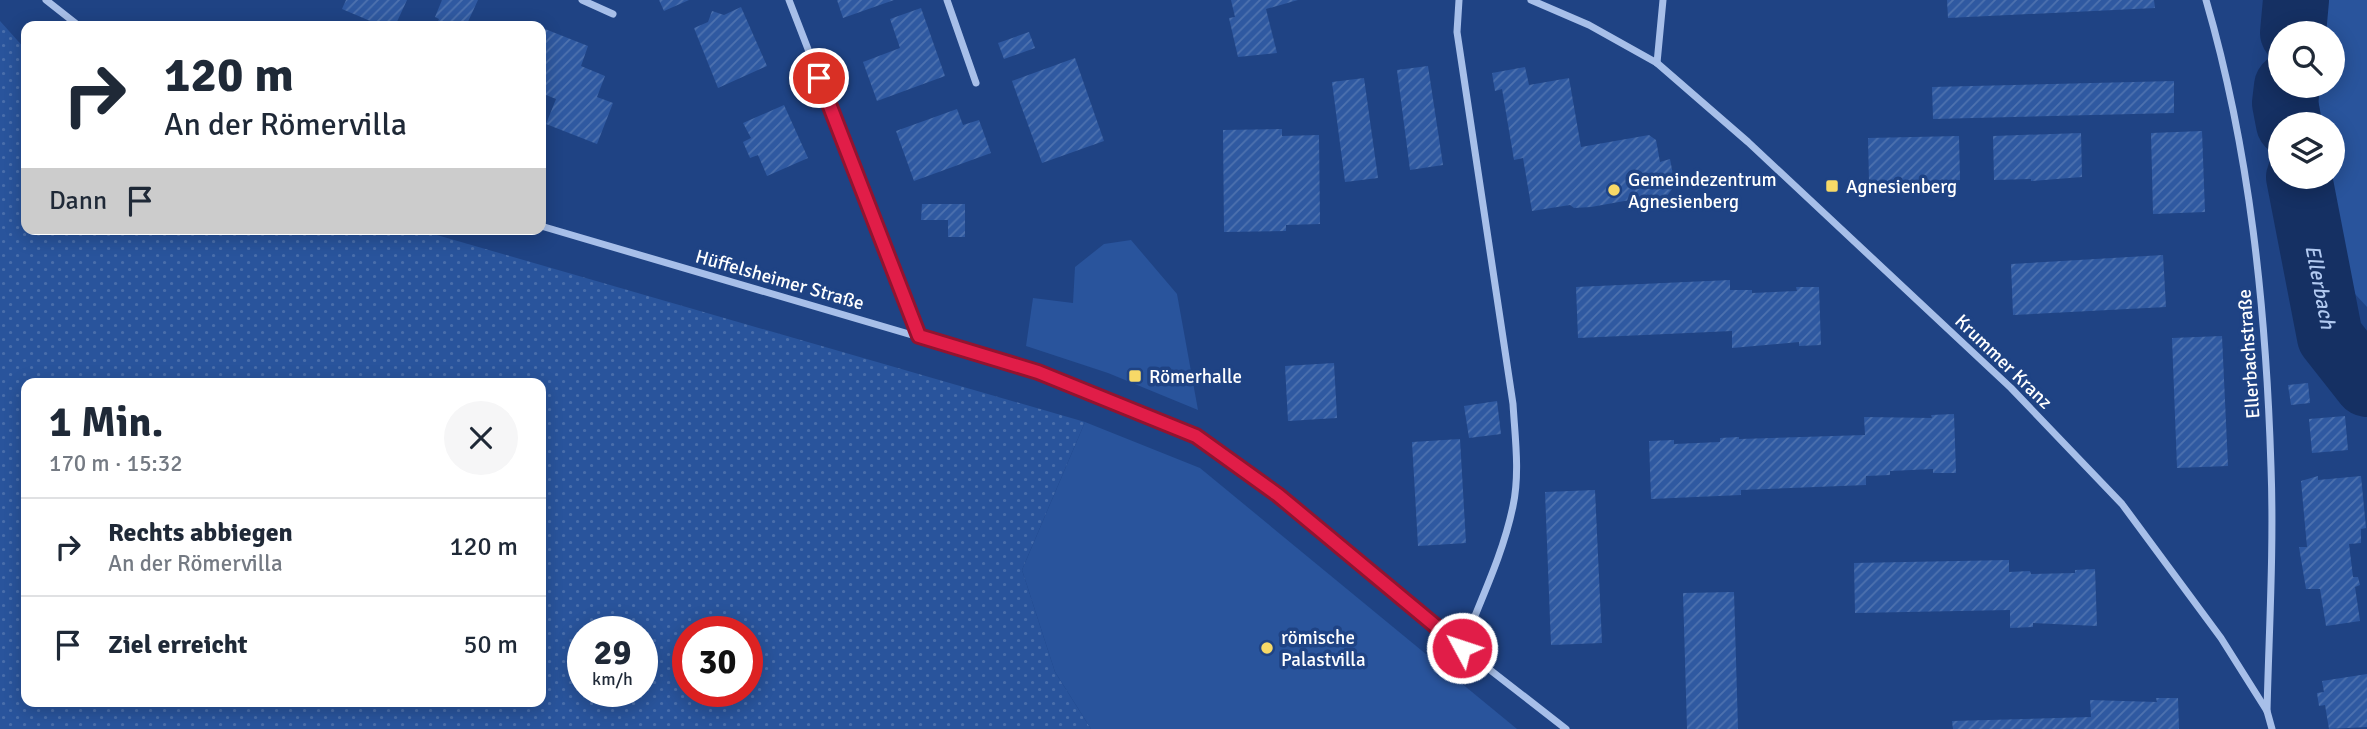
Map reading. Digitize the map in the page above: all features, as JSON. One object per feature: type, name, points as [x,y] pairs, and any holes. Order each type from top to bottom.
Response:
[{"type":"street","points":[[46,0],[73,21]]},
{"type":"street","points":[[582,0],[613,14]]},
{"type":"street","points":[[789,0],[919,336]]},
{"type":"street","points":[[947,0],[976,83]]},
{"type":"street","points":[[1459,0],[1457,32],[1513,404],[1517,456],[1511,515],[1462,648]]},
{"type":"street","points":[[1531,0],[1590,25],[1657,63],[1663,0]]},
{"type":"street","name":"Ellerbachstraße","points":[[2206,0],[2229,81],[2244,162],[2259,285],[2271,468],[2267,711]]},
{"type":"street","name":"Krummer Kranz","points":[[1657,63],[1781,172],[2069,446],[2122,504],[2173,570],[2267,711],[2272,729]]},
{"type":"street","name":"Hüffelsheimer Straße","points":[[546,227],[1038,372],[1196,436],[1242,467],[1462,648],[1566,729]]},
{"type":"shaded area","points":[[2316,0],[2367,0],[2367,307],[2355,294],[2329,189],[2345,189],[2345,112],[2320,112],[2318,98],[2345,98],[2345,21],[2313,21]]},
{"type":"shaded area","points":[[0,21],[21,44],[21,235],[437,235],[1085,422],[1022,570],[1055,672],[1091,729],[0,729]]},
{"type":"shaded area","points":[[1131,240],[1177,294],[1198,410],[1108,373],[1026,346],[1033,298],[1073,303],[1075,267],[1104,244]]},
{"type":"shaded area","points":[[1085,422],[1200,468],[1517,729],[1091,729],[1055,672],[1022,570]]},
{"type":"building","points":[[346,0],[407,0],[397,21],[370,21],[342,9]]},
{"type":"building","points":[[442,0],[478,0],[468,21],[438,21],[435,17]]},
{"type":"building","points":[[659,0],[689,0],[664,11]]},
{"type":"building","points":[[837,0],[894,0],[843,18]]},
{"type":"building","points":[[1231,0],[1298,0],[1266,9],[1277,53],[1238,57],[1229,18],[1235,17]]},
{"type":"building","points":[[1947,0],[2154,0],[2155,8],[1948,18]]},
{"type":"building","points":[[741,7],[767,66],[718,88],[694,28],[708,22],[712,11],[724,15]]},
{"type":"building","points":[[921,8],[945,76],[877,101],[863,62],[900,48],[890,19]]},
{"type":"building","points":[[546,29],[588,46],[581,66],[605,76],[597,97],[613,103],[597,144],[546,124],[556,99],[546,95]]},
{"type":"building","points":[[1029,32],[1035,48],[1004,59],[998,43]]},
{"type":"building","points":[[1075,58],[1104,141],[1042,163],[1012,81]]},
{"type":"building","points":[[1428,66],[1443,165],[1410,170],[1397,70]]},
{"type":"building","points":[[1525,67],[1529,85],[1569,78],[1581,147],[1649,135],[1656,140],[1660,162],[1670,159],[1675,185],[1663,201],[1642,207],[1641,198],[1591,207],[1574,208],[1570,205],[1532,211],[1523,158],[1514,160],[1502,89],[1495,91],[1492,73]]},
{"type":"building","points":[[1364,78],[1378,178],[1345,182],[1332,82]]},
{"type":"building","points":[[2174,81],[2174,113],[1933,119],[1932,87]]},
{"type":"building","points":[[784,105],[808,158],[767,176],[758,155],[750,158],[743,142],[751,138],[743,123]]},
{"type":"building","points":[[957,109],[963,125],[979,120],[991,153],[914,181],[896,131]]},
{"type":"building","points":[[1282,129],[1282,136],[1319,135],[1320,224],[1286,225],[1286,231],[1224,232],[1223,130]]},
{"type":"building","points":[[2202,131],[2205,212],[2153,214],[2151,133]]},
{"type":"building","points":[[2081,133],[2082,177],[2031,181],[1994,180],[1993,136]]},
{"type":"building","points":[[1959,136],[1960,180],[1907,184],[1906,181],[1869,182],[1868,138]]},
{"type":"building","points":[[922,204],[965,204],[965,237],[948,237],[948,220],[921,220]]},
{"type":"building","points":[[2163,255],[2166,307],[2013,315],[2011,264]]},
{"type":"building","points":[[1730,280],[1730,290],[1752,290],[1752,293],[1819,287],[1821,345],[1799,346],[1799,342],[1732,348],[1732,331],[1578,338],[1576,287]]},
{"type":"building","points":[[2222,336],[2228,466],[2177,468],[2172,338]]},
{"type":"building","points":[[1334,363],[1337,418],[1288,421],[1285,366]]},
{"type":"building","points":[[2308,383],[2310,403],[2291,405],[2288,385]]},
{"type":"building","points":[[1497,401],[1501,434],[1469,438],[1464,406]]},
{"type":"building","points":[[1954,414],[1956,473],[1933,473],[1933,469],[1890,471],[1890,475],[1866,476],[1866,485],[1741,490],[1741,495],[1651,499],[1649,441],[1674,440],[1674,444],[1720,442],[1720,438],[1739,437],[1865,435],[1864,417],[1932,418],[1931,415]]},
{"type":"building","points":[[2345,416],[2348,450],[2312,453],[2309,419]]},
{"type":"building","points":[[1460,439],[1466,543],[1418,546],[1412,442]]},
{"type":"building","points":[[2318,476],[2318,480],[2361,476],[2366,528],[2361,529],[2361,543],[2349,544],[2353,577],[2358,577],[2360,585],[2355,587],[2360,621],[2326,626],[2320,589],[2306,589],[2299,547],[2307,547],[2301,481]]},
{"type":"building","points":[[1595,490],[1602,643],[1551,645],[1545,492]]},
{"type":"building","points":[[2009,560],[2009,572],[2075,573],[2075,570],[2095,569],[2097,626],[2033,623],[2033,627],[2010,628],[2010,610],[1855,613],[1854,563]]},
{"type":"building","points":[[1734,592],[1738,729],[1687,729],[1683,593]]},
{"type":"building","points":[[2367,674],[2367,727],[2329,729],[2325,705],[2319,706],[2317,693],[2324,692],[2322,681]]},
{"type":"building","points":[[2156,698],[2178,698],[2179,729],[1953,729],[1952,721],[2091,717],[2090,700],[2157,702]]},
{"type":"waterway","name":"Ellerbach","points":[[2294,21],[2296,0]]},
{"type":"waterway","name":"Ellerbach","points":[[2286,98],[2287,112]]},
{"type":"waterway","name":"Ellerbach","points":[[2301,189],[2330,337],[2367,384]]},
{"type":"place","name":"Agnesienberg","points":[[1832,186]]},
{"type":"place","name":"Gemeindezentrum Agnesienberg","points":[[1614,190]]},
{"type":"place","name":"Römerhalle","points":[[1135,376]]},
{"type":"place","name":"römische Palastvilla","points":[[1267,648]]},
{"type":"route","points":[[819,78],[919,336],[1038,372],[1196,436],[1278,495],[1462,648]]}]
